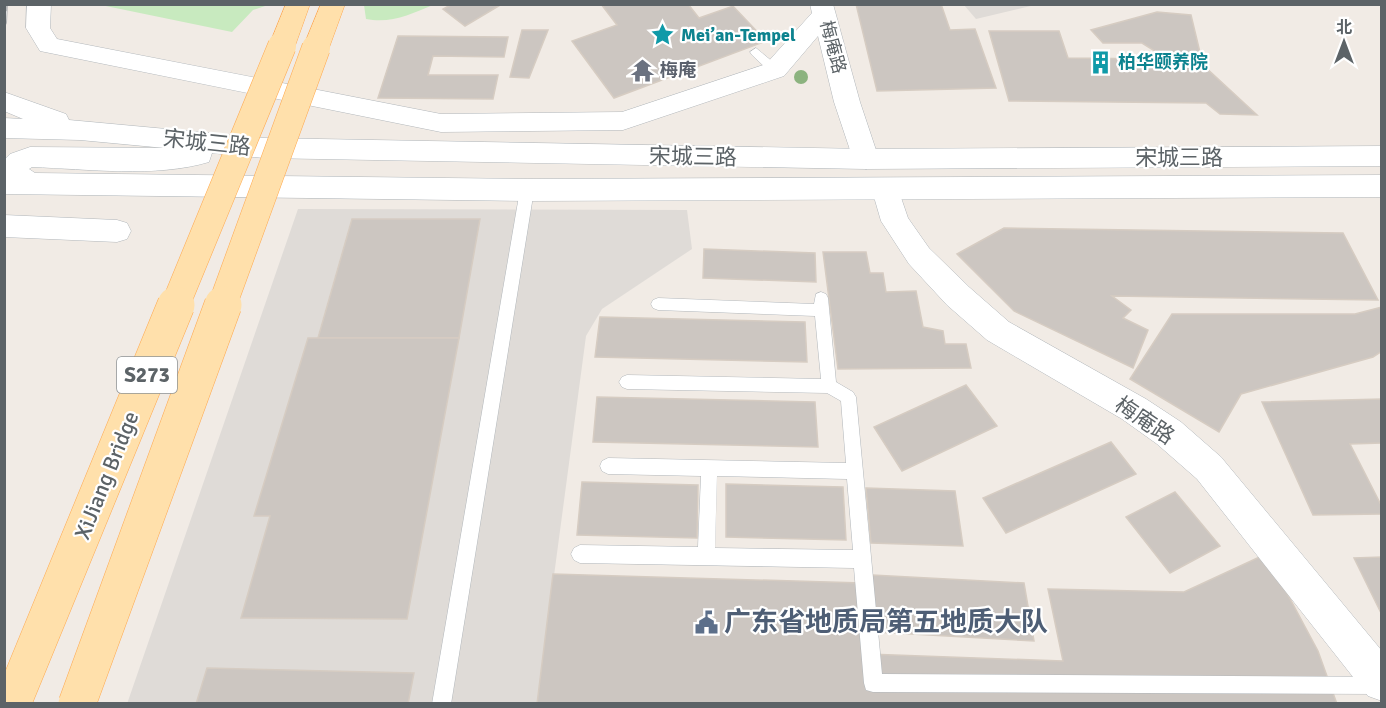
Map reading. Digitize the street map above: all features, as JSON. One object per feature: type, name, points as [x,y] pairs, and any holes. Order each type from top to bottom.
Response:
[{"type":"main road","name":"XiJiang Bridge","points":[[12,704],[298,4]]},
{"type":"main road","name":"S273","points":[[77,704],[333,4]]},
{"type":"main road","points":[[4,101],[81,130]]},
{"type":"main road","name":"宋城三路","points":[[4,128],[81,130],[264,148],[866,159],[1382,156]]},
{"type":"main road","points":[[34,185],[15,175],[14,168],[20,161],[30,157],[153,160],[264,148]]},
{"type":"main road","name":"宋城三路","points":[[4,183],[527,190],[1382,186]]},
{"type":"street","points":[[39,4],[38,28],[49,45],[441,123],[623,122],[775,70],[823,9]]},
{"type":"street","name":"梅庵路","points":[[823,9],[847,102],[866,159]]},
{"type":"street","name":"梅庵路","points":[[886,190],[896,221],[919,256],[958,296],[998,331],[1134,409],[1169,433],[1209,468],[1382,684]]},
{"type":"street","points":[[4,226],[117,231]]},
{"type":"lane","points":[[756,52],[775,70]]},
{"type":"lane","points":[[441,704],[527,190]]},
{"type":"lane","points":[[658,304],[822,304],[829,386]]},
{"type":"lane","points":[[627,382],[829,386],[848,397],[873,683],[1382,684]]},
{"type":"lane","points":[[608,466],[855,471]]},
{"type":"lane","points":[[706,556],[709,468]]},
{"type":"lane","points":[[580,554],[862,559]]},
{"type":"shaded area","points":[[964,5],[1035,5],[976,19]]},
{"type":"shaded area","points":[[298,209],[687,210],[692,249],[602,309],[586,336],[537,703],[127,704]]},
{"type":"green space","points":[[364,4],[433,5],[401,17],[375,20],[366,19]]},
{"type":"green space","points":[[101,5],[268,5],[253,10],[232,32]]},
{"type":"building","points":[[452,4],[502,4],[465,26],[443,9]]},
{"type":"building","name":"梅庵","points":[[601,4],[688,4],[699,18],[733,6],[766,41],[614,98],[572,41],[617,25]]},
{"type":"building","points":[[856,4],[941,4],[950,30],[975,29],[996,88],[877,91]]},
{"type":"building","name":"柏华颐养院","points":[[1157,12],[1191,15],[1203,65],[1257,115],[1220,114],[1206,103],[1009,101],[989,31],[1059,31],[1068,58],[1157,59],[1158,53],[1142,43],[1103,43],[1091,30]]},
{"type":"building","points":[[522,30],[548,30],[529,78],[510,77]]},
{"type":"building","points":[[398,36],[508,37],[504,57],[433,56],[428,75],[498,75],[493,99],[378,98]]},
{"type":"building","points":[[352,219],[480,219],[459,338],[318,338]]},
{"type":"building","points":[[1004,228],[1343,233],[1378,300],[1112,296],[1131,310],[1123,318],[1148,330],[1133,368],[1014,311],[957,254]]},
{"type":"building","points":[[704,249],[815,253],[816,282],[703,278]]},
{"type":"building","points":[[823,252],[866,252],[870,273],[883,273],[886,292],[916,291],[923,327],[943,331],[945,344],[966,344],[971,368],[838,369]]},
{"type":"building","points":[[1382,307],[1382,351],[1373,357],[1241,394],[1219,432],[1130,379],[1172,314],[1355,314]]},
{"type":"building","points":[[600,317],[805,322],[807,362],[595,357]]},
{"type":"building","points":[[308,338],[459,338],[407,619],[241,618],[270,516],[254,516]]},
{"type":"building","points":[[966,385],[997,426],[902,471],[874,427]]},
{"type":"building","points":[[597,397],[815,402],[818,447],[593,442]]},
{"type":"building","points":[[1382,399],[1382,443],[1350,444],[1382,507],[1382,514],[1313,515],[1262,402]]},
{"type":"building","points":[[1111,442],[1136,474],[1006,533],[983,498]]},
{"type":"building","points":[[582,482],[698,485],[697,538],[577,535]]},
{"type":"building","points":[[726,484],[843,487],[846,540],[726,537]]},
{"type":"building","points":[[866,488],[955,491],[963,546],[871,543]]},
{"type":"building","points":[[1175,492],[1220,546],[1170,573],[1126,517]]},
{"type":"building","name":"广东省地质局第五地质大队","points":[[1266,554],[1318,651],[1337,704],[537,704],[553,574],[862,583],[867,654],[1063,661],[1048,589],[1184,592]]},
{"type":"building","points":[[1382,557],[1382,615],[1354,558]]},
{"type":"building","points":[[872,575],[1024,583],[1034,641],[876,632]]},
{"type":"building","points":[[207,668],[414,673],[408,704],[196,704]]},
{"type":"railway","points":[[4,22],[5,4]]},
{"type":"place","name":"Mei’an-Tempel","points":[[663,35]]},
{"type":"place","name":"柏华颐养院","points":[[1100,62]]},
{"type":"place","name":"梅庵","points":[[642,70]]},
{"type":"place","name":"广东省地质局第五地质大队","points":[[706,622]]}]
